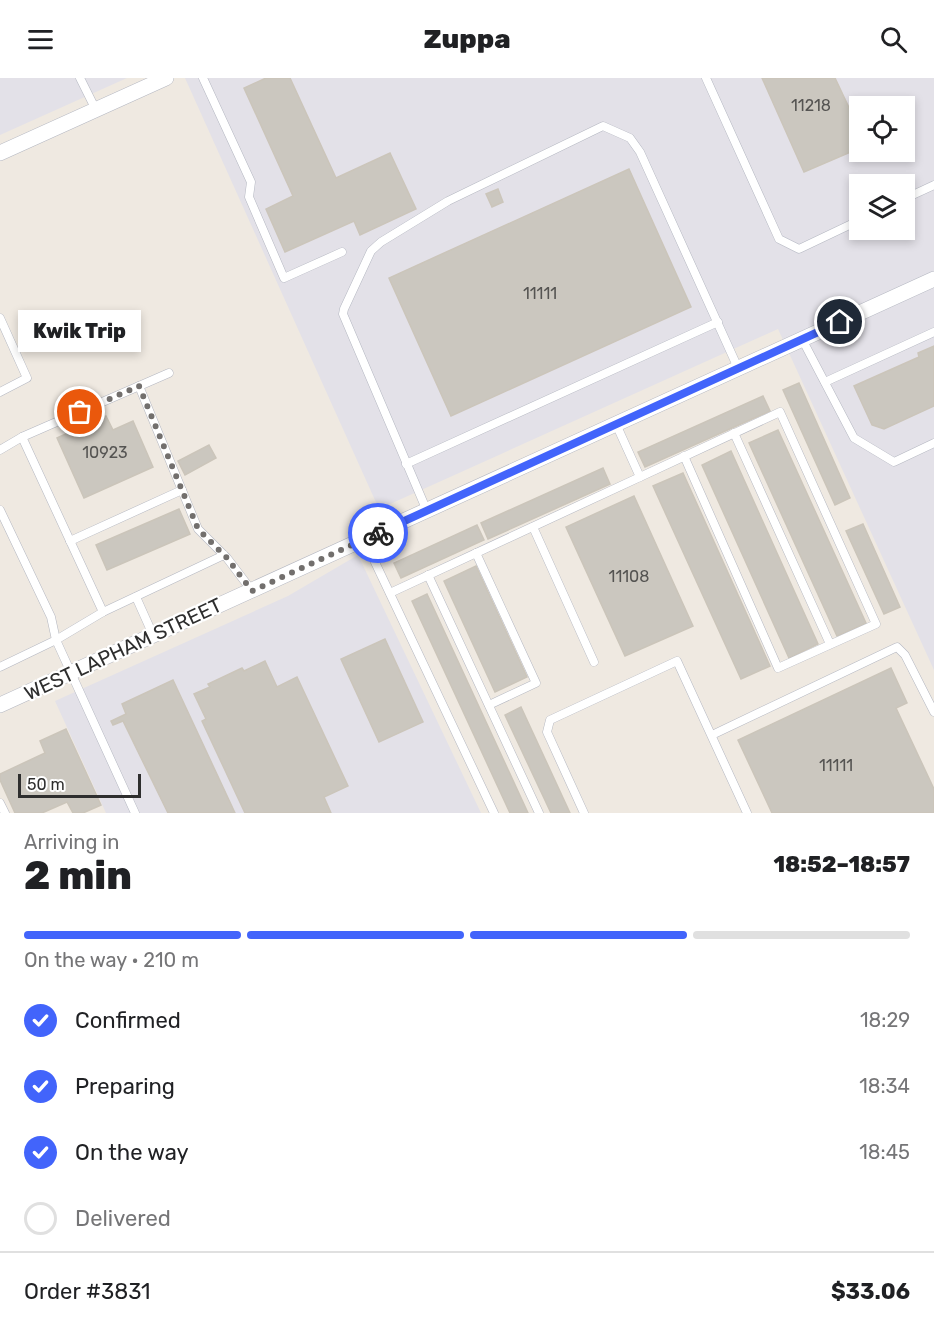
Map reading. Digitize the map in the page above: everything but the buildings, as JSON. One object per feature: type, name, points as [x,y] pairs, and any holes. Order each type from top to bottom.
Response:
[{"type":"street","points":[[0,153],[166,78]]},
{"type":"street","name":"WEST LAPHAM STREET","points":[[0,705],[934,279]]},
{"type":"lane","points":[[80,78],[96,110]]},
{"type":"lane","points":[[203,78],[252,182],[249,197],[284,278],[342,252]]},
{"type":"lane","points":[[706,78],[779,239],[799,249],[849,225]]},
{"type":"lane","points":[[426,511],[343,314],[371,251],[448,201],[603,126],[630,138],[640,152],[738,368]]},
{"type":"lane","points":[[915,194],[934,185]]},
{"type":"lane","points":[[0,318],[27,378],[0,392]]},
{"type":"lane","points":[[406,464],[718,322]]},
{"type":"lane","points":[[825,382],[934,332]]},
{"type":"lane","points":[[802,339],[854,438],[894,462],[934,443]]},
{"type":"lane","points":[[0,450],[22,437],[169,373]]},
{"type":"lane","points":[[139,386],[198,529],[224,555],[252,591]]},
{"type":"lane","points":[[390,593],[533,526],[640,477],[684,456],[780,412],[876,624],[778,668],[684,456]]},
{"type":"lane","points":[[616,424],[640,477]]},
{"type":"lane","points":[[734,433],[830,644]]},
{"type":"lane","points":[[22,437],[103,612]]},
{"type":"lane","points":[[70,541],[182,490]]},
{"type":"lane","points":[[0,510],[51,617],[56,640],[70,673],[135,813]]},
{"type":"lane","points":[[533,526],[594,662]]},
{"type":"lane","points":[[364,539],[494,813]]},
{"type":"lane","points":[[476,553],[536,683],[489,705]]},
{"type":"lane","points":[[0,667],[56,640],[103,612],[224,555]]},
{"type":"lane","points":[[428,575],[539,813]]},
{"type":"lane","points":[[136,597],[153,635]]},
{"type":"lane","points":[[712,735],[897,647],[905,655],[934,712]]},
{"type":"lane","points":[[584,813],[547,732],[550,720],[677,661],[747,813]]},
{"type":"lane","points":[[0,803],[5,813]]},
{"type":"shaded area","points":[[0,78],[127,78],[0,135]]},
{"type":"shaded area","points":[[185,78],[934,78],[934,670],[778,329],[379,509]]},
{"type":"shaded area","points":[[358,555],[481,813],[106,813],[55,701],[288,596]]},
{"type":"way so far","points":[[80,412],[139,386],[198,529],[227,558],[252,591],[378,533]]},
{"type":"place","name":"Kwik Trip","points":[[80,412]]},
{"type":"route","points":[[378,533],[840,322]]}]
